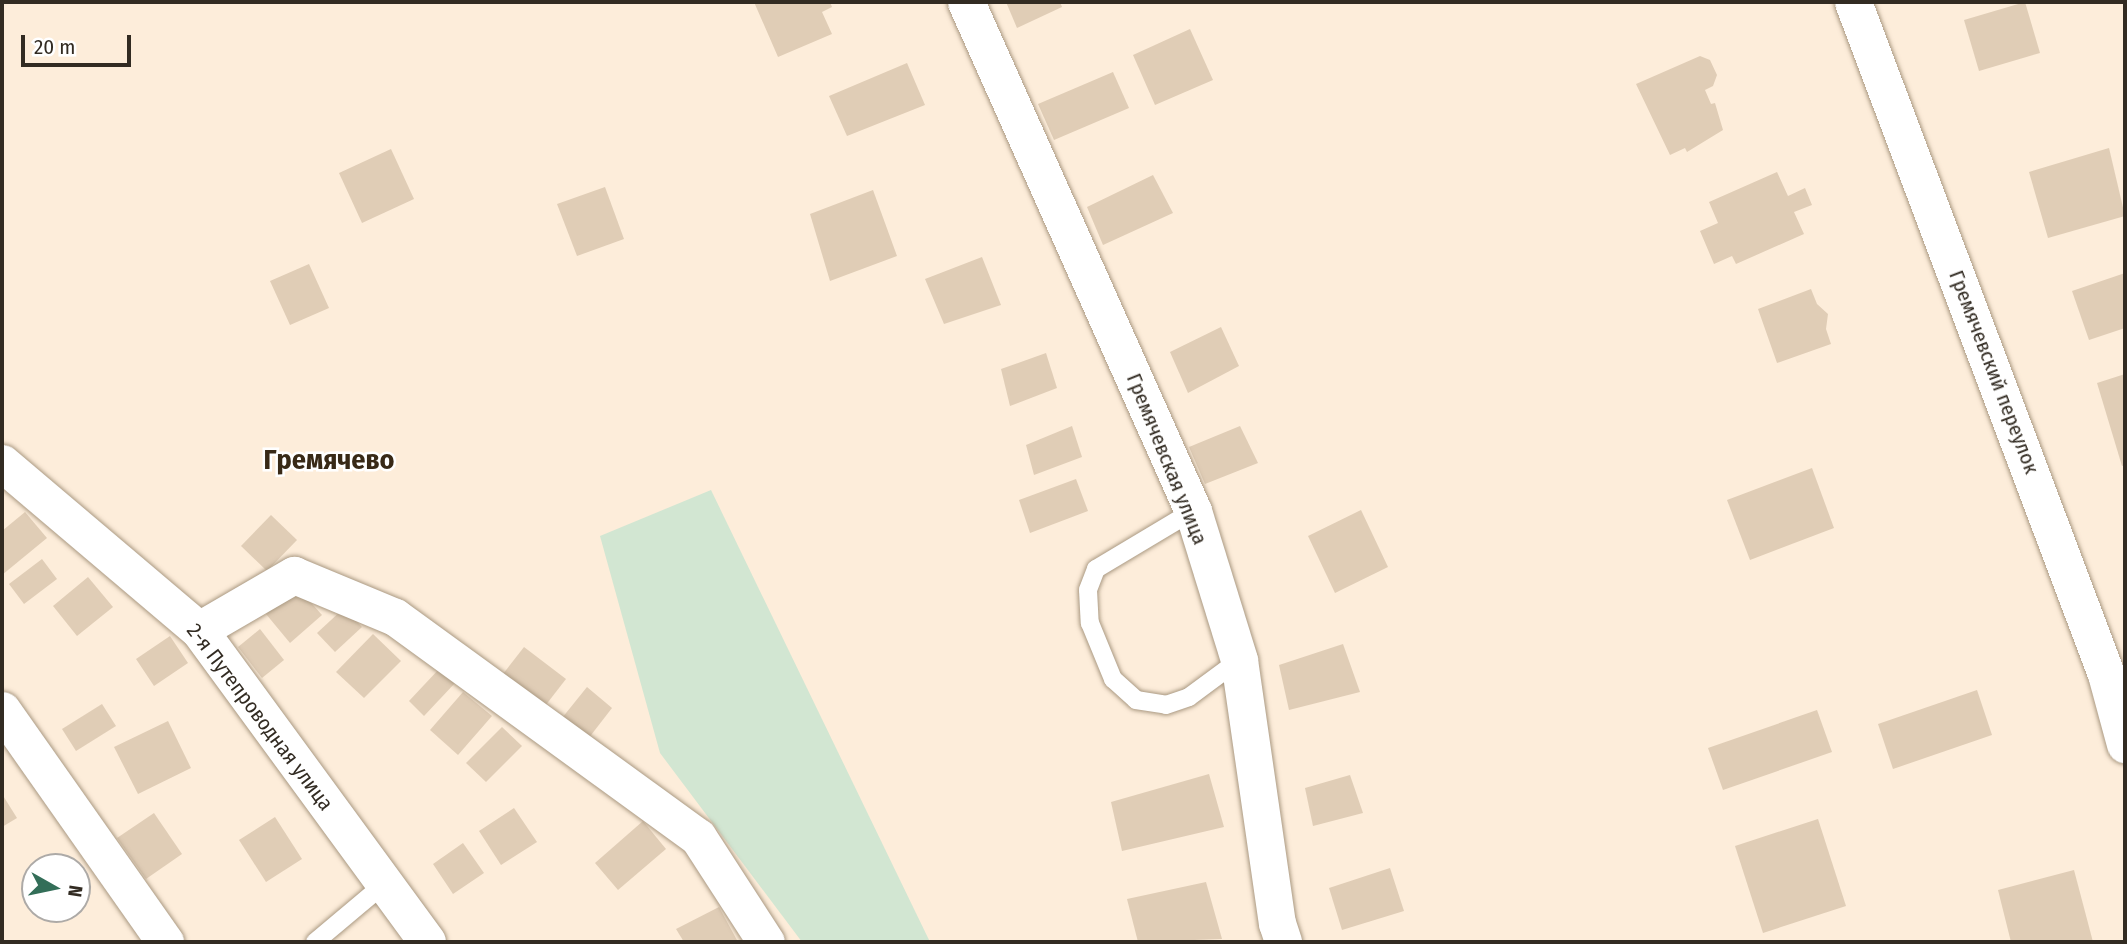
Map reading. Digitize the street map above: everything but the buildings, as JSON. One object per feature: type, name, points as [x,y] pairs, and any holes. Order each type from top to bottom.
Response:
[{"type":"street","name":"Гремячевская улица","points":[[967,2],[1193,511],[1239,660],[1283,942]]},
{"type":"street","name":"Гремячевский переулок","points":[[1853,2],[2082,609],[2125,744]]},
{"type":"street","name":"2-я Путепроводная улица","points":[[2,463],[199,630],[427,942]]},
{"type":"street","points":[[199,630],[293,575],[395,617],[698,837],[766,942]]},
{"type":"street","points":[[2,710],[165,942]]},
{"type":"lane","points":[[1193,511],[1096,569],[1088,590],[1090,623],[1113,679],[1136,701],[1166,705],[1189,697],[1239,660]]},
{"type":"lane","points":[[315,942],[384,884]]},
{"type":"green space","points":[[711,490],[930,942],[802,942],[660,753],[600,536]]},
{"type":"district","name":"Гремячево","points":[[329,460]]}]
